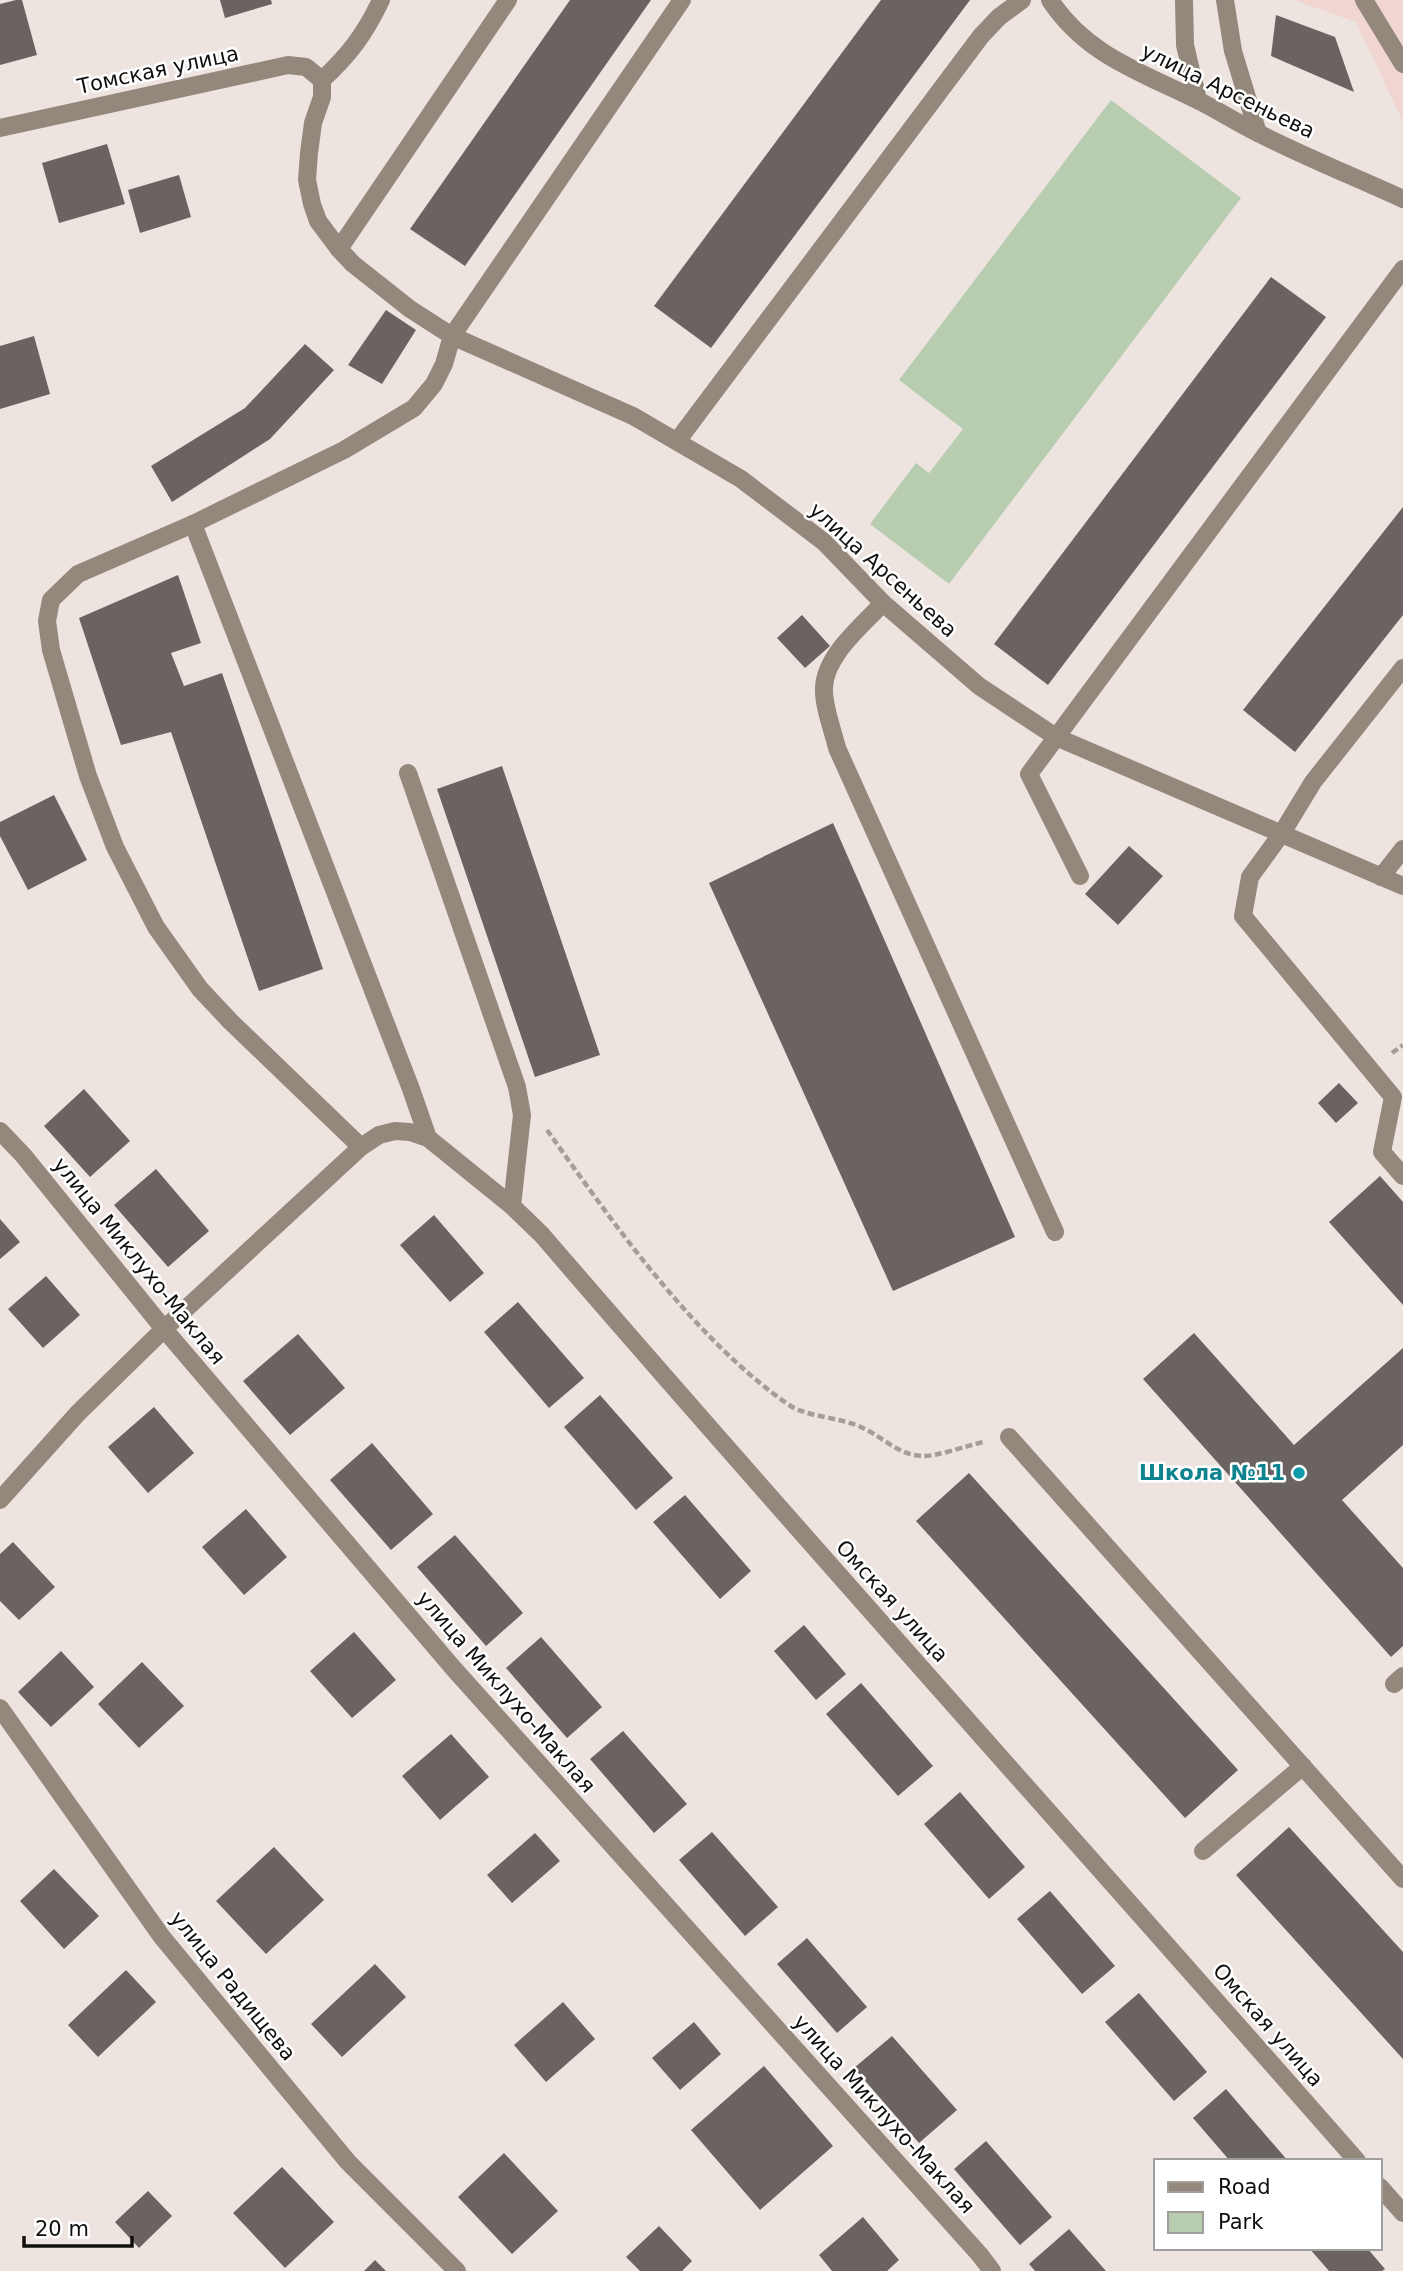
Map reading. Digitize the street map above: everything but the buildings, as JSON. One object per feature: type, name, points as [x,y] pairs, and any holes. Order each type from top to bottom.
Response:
[{"type":"street","points":[[322,80],[346,58],[381,0]]},
{"type":"street","points":[[339,249],[508,0]]},
{"type":"street","points":[[362,1147],[200,989],[156,927],[115,847],[88,776],[51,650],[47,621],[51,600],[78,574],[193,524],[344,450],[414,408],[434,384],[444,364],[452,336],[682,0]]},
{"type":"street","points":[[678,440],[981,36],[1021,0]]},
{"type":"street","name":"улица Арсеньева","points":[[1050,0],[1062,19],[1086,41],[1119,64],[1198,100],[1258,133],[1403,199]]},
{"type":"street","points":[[1184,0],[1185,45],[1198,100]]},
{"type":"street","points":[[1225,0],[1233,51],[1258,133]]},
{"type":"street","points":[[1364,0],[1403,64]]},
{"type":"street","name":"Томская улица","points":[[0,128],[288,65],[306,67],[322,80]]},
{"type":"street","name":"улица Арсеньева","points":[[322,80],[322,97],[313,123],[307,180],[318,220],[353,264],[410,309],[452,336],[633,416],[741,479],[824,542],[883,603],[979,686],[1056,737],[1403,886]]},
{"type":"street","points":[[1080,876],[1028,774],[1403,269]]},
{"type":"street","points":[[193,524],[428,1138]]},
{"type":"street","points":[[883,603],[839,652],[827,673],[824,690],[837,748],[1055,1232]]},
{"type":"street","points":[[1403,668],[1313,782],[1250,877],[1244,916],[1393,1097],[1382,1152],[1403,1177]]},
{"type":"street","points":[[408,773],[517,1087],[522,1115],[512,1206]]},
{"type":"street","points":[[1381,877],[1403,849]]},
{"type":"street","name":"Омская улица","points":[[0,1500],[78,1413],[164,1329],[362,1147],[379,1135],[395,1130],[428,1138],[512,1206],[542,1236],[786,1517],[1135,1907],[1355,2159]]},
{"type":"street","name":"улица Миклухо-Маклая","points":[[0,1131],[23,1155],[164,1329],[454,1669],[981,2255],[992,2271]]},
{"type":"street","points":[[1009,1437],[1403,1879]]},
{"type":"street","name":"улица Радищева","points":[[0,1708],[162,1937],[348,2162],[457,2271]]},
{"type":"street","points":[[1203,1851],[1303,1766]]},
{"type":"street","points":[[1382,2190],[1403,2213]]},
{"type":"path","points":[[517,1087],[604,1207],[692,1318],[722,1349],[792,1407],[864,1428],[905,1454],[925,1456],[1009,1437]]},
{"type":"shaded area","points":[[1294,0],[1403,0],[1403,122],[1356,22]]},
{"type":"green space","points":[[1111,100],[1241,198],[949,584],[870,524],[916,463],[929,473],[963,429],[899,380]]},
{"type":"place","name":"Школа №11","points":[[1299,1473]]}]
